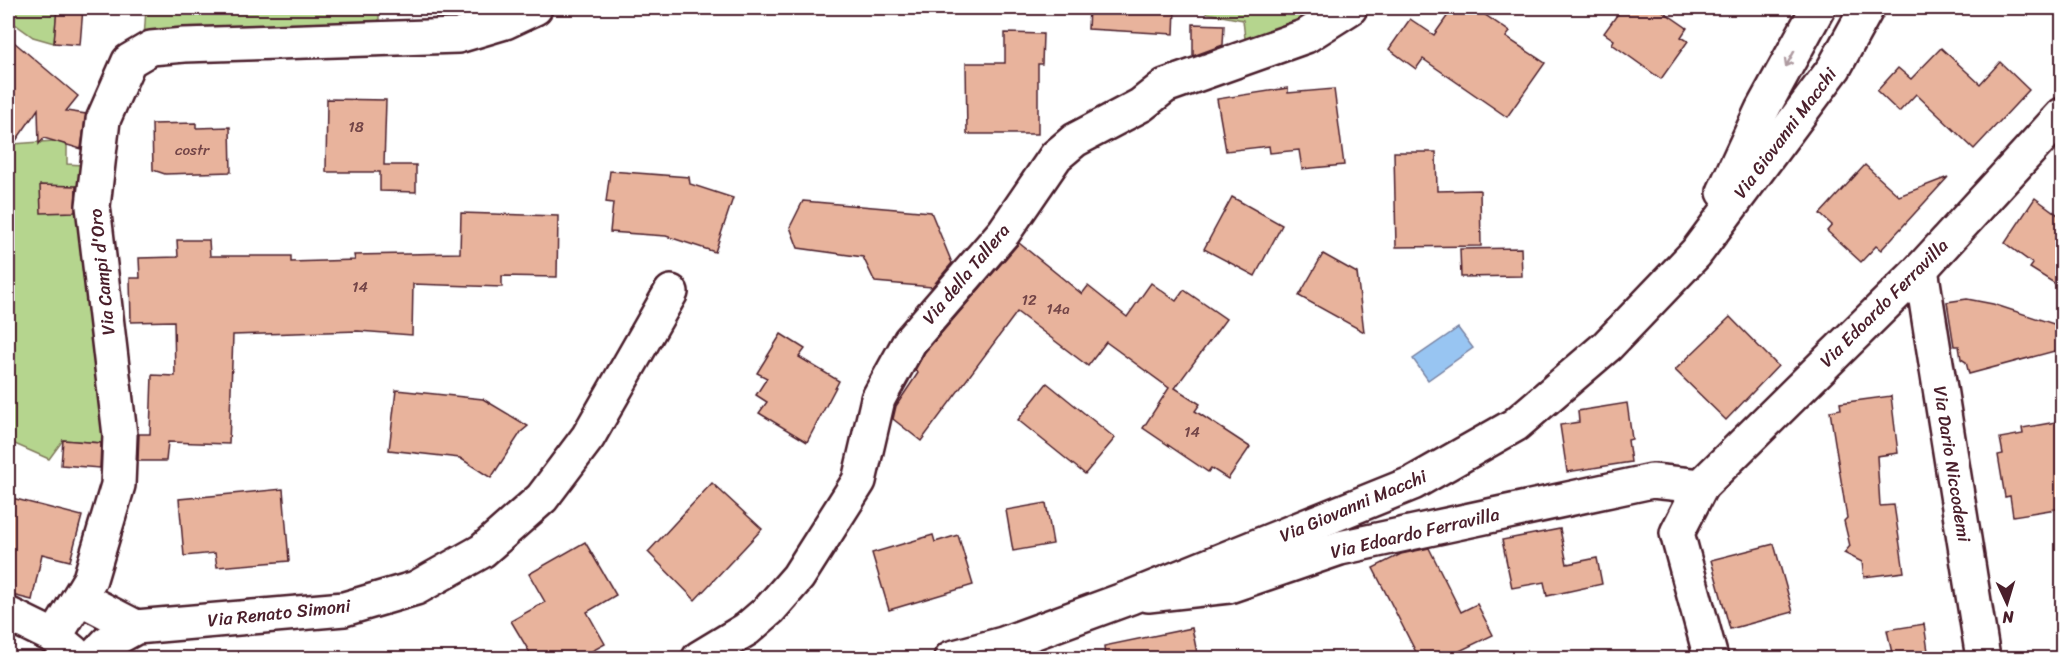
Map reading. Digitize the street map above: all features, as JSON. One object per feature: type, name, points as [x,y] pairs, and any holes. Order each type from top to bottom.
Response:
[{"type":"street","name":"Via Campi d'Oro","points":[[56,637],[80,598],[94,568],[118,485],[120,435],[93,206],[103,120],[129,61],[151,48],[184,45],[458,36],[505,22],[535,8]]},
{"type":"street","name":"Via della Tallera","points":[[699,658],[747,629],[770,609],[798,577],[859,481],[878,399],[910,342],[1004,232],[1056,156],[1075,140],[1141,105],[1165,86],[1306,36],[1350,8]]},
{"type":"street","name":"Via Giovanni Macchi","points":[[1696,253],[1762,110],[1818,8]]},
{"type":"street","name":"Via Giovanni Macchi","points":[[951,658],[1003,644],[1131,597],[1413,483],[1515,425],[1607,346],[1696,253],[1834,68],[1867,8]]},
{"type":"street","points":[[1834,68],[1864,39],[1889,8]]},
{"type":"street","name":"Via Edoardo Ferravilla","points":[[1711,658],[1677,532],[1701,486],[1921,269],[2062,115]]},
{"type":"street","name":"Via Dario Niccodemi","points":[[1921,269],[1983,658]]},
{"type":"street","name":"Via Renato Simoni","points":[[93,658],[107,643],[136,627],[344,609],[416,588],[482,551],[542,498],[588,437],[671,291]]},
{"type":"street","name":"Via Edoardo Ferravilla","points":[[1131,597],[1229,586],[1340,548],[1652,481],[1701,486]]},
{"type":"street","points":[[80,598],[136,627]]},
{"type":"street","points":[[8,614],[56,637],[80,658]]},
{"type":"green space","points":[[8,8],[57,8],[54,43],[33,37],[8,19]]},
{"type":"green space","points":[[146,8],[379,8],[379,32],[260,26],[199,28],[144,39]]},
{"type":"green space","points":[[1204,8],[1322,8],[1299,23],[1246,48],[1243,20],[1206,13]]},
{"type":"green space","points":[[54,141],[67,145],[67,164],[82,165],[109,439],[104,443],[63,440],[49,459],[8,441],[8,152],[13,144]]},
{"type":"water","points":[[1458,328],[1473,348],[1428,380],[1413,359]]},
{"type":"building","points":[[57,8],[83,8],[80,45],[54,43]]},
{"type":"building","points":[[1089,8],[1175,8],[1174,34],[1088,29]]},
{"type":"building","points":[[1453,8],[1475,8],[1510,32],[1506,37],[1545,63],[1507,117],[1423,59],[1416,69],[1389,49],[1410,19],[1434,35]]},
{"type":"building","points":[[1622,8],[1658,8],[1687,28],[1681,37],[1688,41],[1661,79],[1612,44],[1614,40],[1604,33]]},
{"type":"building","points":[[1193,24],[1224,25],[1223,45],[1193,56]]},
{"type":"building","points":[[1005,33],[1043,34],[1042,64],[1038,64],[1038,134],[967,134],[966,63],[1005,63]]},
{"type":"building","points":[[8,37],[78,96],[66,111],[86,114],[81,149],[44,138],[39,144],[38,109],[8,152]]},
{"type":"building","points":[[1941,48],[1980,84],[2000,62],[2029,90],[1974,149],[1916,94],[1899,112],[1877,91],[1898,68],[1911,79]]},
{"type":"building","points":[[1288,88],[1288,93],[1334,89],[1344,165],[1302,169],[1299,150],[1270,153],[1269,146],[1226,151],[1217,99]]},
{"type":"building","points":[[327,99],[386,100],[384,165],[416,165],[416,192],[380,191],[380,172],[326,172]]},
{"type":"building","points":[[196,123],[196,128],[230,127],[231,172],[165,174],[153,170],[152,124]]},
{"type":"building","points":[[1394,152],[1436,152],[1437,191],[1480,190],[1481,246],[1396,247]]},
{"type":"building","points":[[1865,165],[1899,196],[1948,177],[1881,250],[1876,246],[1861,262],[1827,231],[1832,225],[1820,214]]},
{"type":"building","points":[[610,171],[689,177],[690,184],[733,198],[715,252],[666,236],[610,232],[613,203],[606,202]]},
{"type":"building","points":[[40,185],[76,186],[75,212],[41,213]]},
{"type":"building","points":[[1232,197],[1282,225],[1255,276],[1204,249]]},
{"type":"building","points":[[2035,198],[2062,218],[2062,288],[2030,268],[2033,264],[2005,243]]},
{"type":"building","points":[[803,201],[931,212],[952,263],[932,287],[875,282],[863,257],[798,248],[790,227]]},
{"type":"building","points":[[461,213],[558,216],[557,277],[502,276],[502,287],[413,284],[412,335],[358,331],[233,335],[229,444],[168,442],[166,461],[138,461],[139,434],[150,434],[152,375],[175,376],[174,321],[131,322],[130,278],[140,278],[139,258],[178,257],[177,240],[209,240],[210,256],[291,256],[291,262],[355,260],[354,255],[460,253]]},
{"type":"building","points":[[1019,243],[1082,294],[1088,286],[1127,317],[1151,283],[1176,301],[1184,290],[1226,319],[1175,388],[1200,404],[1195,411],[1250,447],[1228,479],[1211,468],[1208,472],[1143,428],[1169,388],[1106,342],[1088,366],[1017,312],[921,441],[893,419],[896,406],[918,373],[915,370],[925,352]]},
{"type":"building","points":[[1521,248],[1522,276],[1461,277],[1460,249]]},
{"type":"building","points":[[1323,254],[1357,273],[1364,332],[1299,296]]},
{"type":"building","points":[[1967,299],[1993,304],[2057,325],[2062,349],[1969,374],[1966,362],[1961,359],[1959,346],[1954,346],[1947,302]]},
{"type":"building","points":[[1730,317],[1778,366],[1726,420],[1675,370]]},
{"type":"building","points":[[781,334],[805,349],[799,357],[839,381],[807,442],[759,413],[767,402],[756,395],[767,378],[757,373]]},
{"type":"building","points":[[1047,383],[1115,438],[1085,474],[1018,420]]},
{"type":"building","points":[[396,390],[483,399],[528,426],[521,432],[491,478],[460,458],[389,450]]},
{"type":"building","points":[[1891,396],[1898,453],[1877,456],[1880,506],[1894,505],[1904,572],[1864,577],[1862,562],[1844,553],[1850,546],[1844,521],[1847,518],[1830,411],[1841,409],[1840,403]]},
{"type":"building","points":[[1627,403],[1632,439],[1628,440],[1631,462],[1567,472],[1560,425],[1579,422],[1578,411]]},
{"type":"building","points":[[2062,421],[2062,508],[2013,516],[2010,496],[2005,497],[1998,455],[2003,454],[2000,438],[2023,434],[2022,428]]},
{"type":"building","points":[[63,440],[101,443],[100,468],[61,465]]},
{"type":"building","points":[[712,483],[762,529],[695,600],[648,552]]},
{"type":"building","points":[[283,489],[289,561],[217,567],[215,553],[184,556],[179,499]]},
{"type":"building","points":[[8,497],[82,516],[70,561],[42,554],[32,600],[8,594]]},
{"type":"building","points":[[1046,503],[1053,544],[1013,551],[1006,510]]},
{"type":"building","points":[[1560,529],[1567,564],[1597,558],[1602,584],[1547,596],[1544,582],[1512,588],[1502,540]]},
{"type":"building","points":[[933,535],[935,542],[958,535],[973,585],[889,610],[872,553]]},
{"type":"building","points":[[585,542],[616,595],[587,612],[605,644],[592,651],[597,658],[533,658],[511,621],[545,602],[529,574]]},
{"type":"building","points":[[1774,544],[1793,612],[1730,629],[1711,560]]},
{"type":"building","points":[[1429,548],[1461,612],[1477,604],[1493,635],[1445,658],[1419,658],[1373,568],[1401,554]]},
{"type":"building","points":[[1924,624],[1929,658],[1893,658],[1887,630]]},
{"type":"building","points":[[1192,628],[1198,658],[1105,658],[1104,646]]}]
